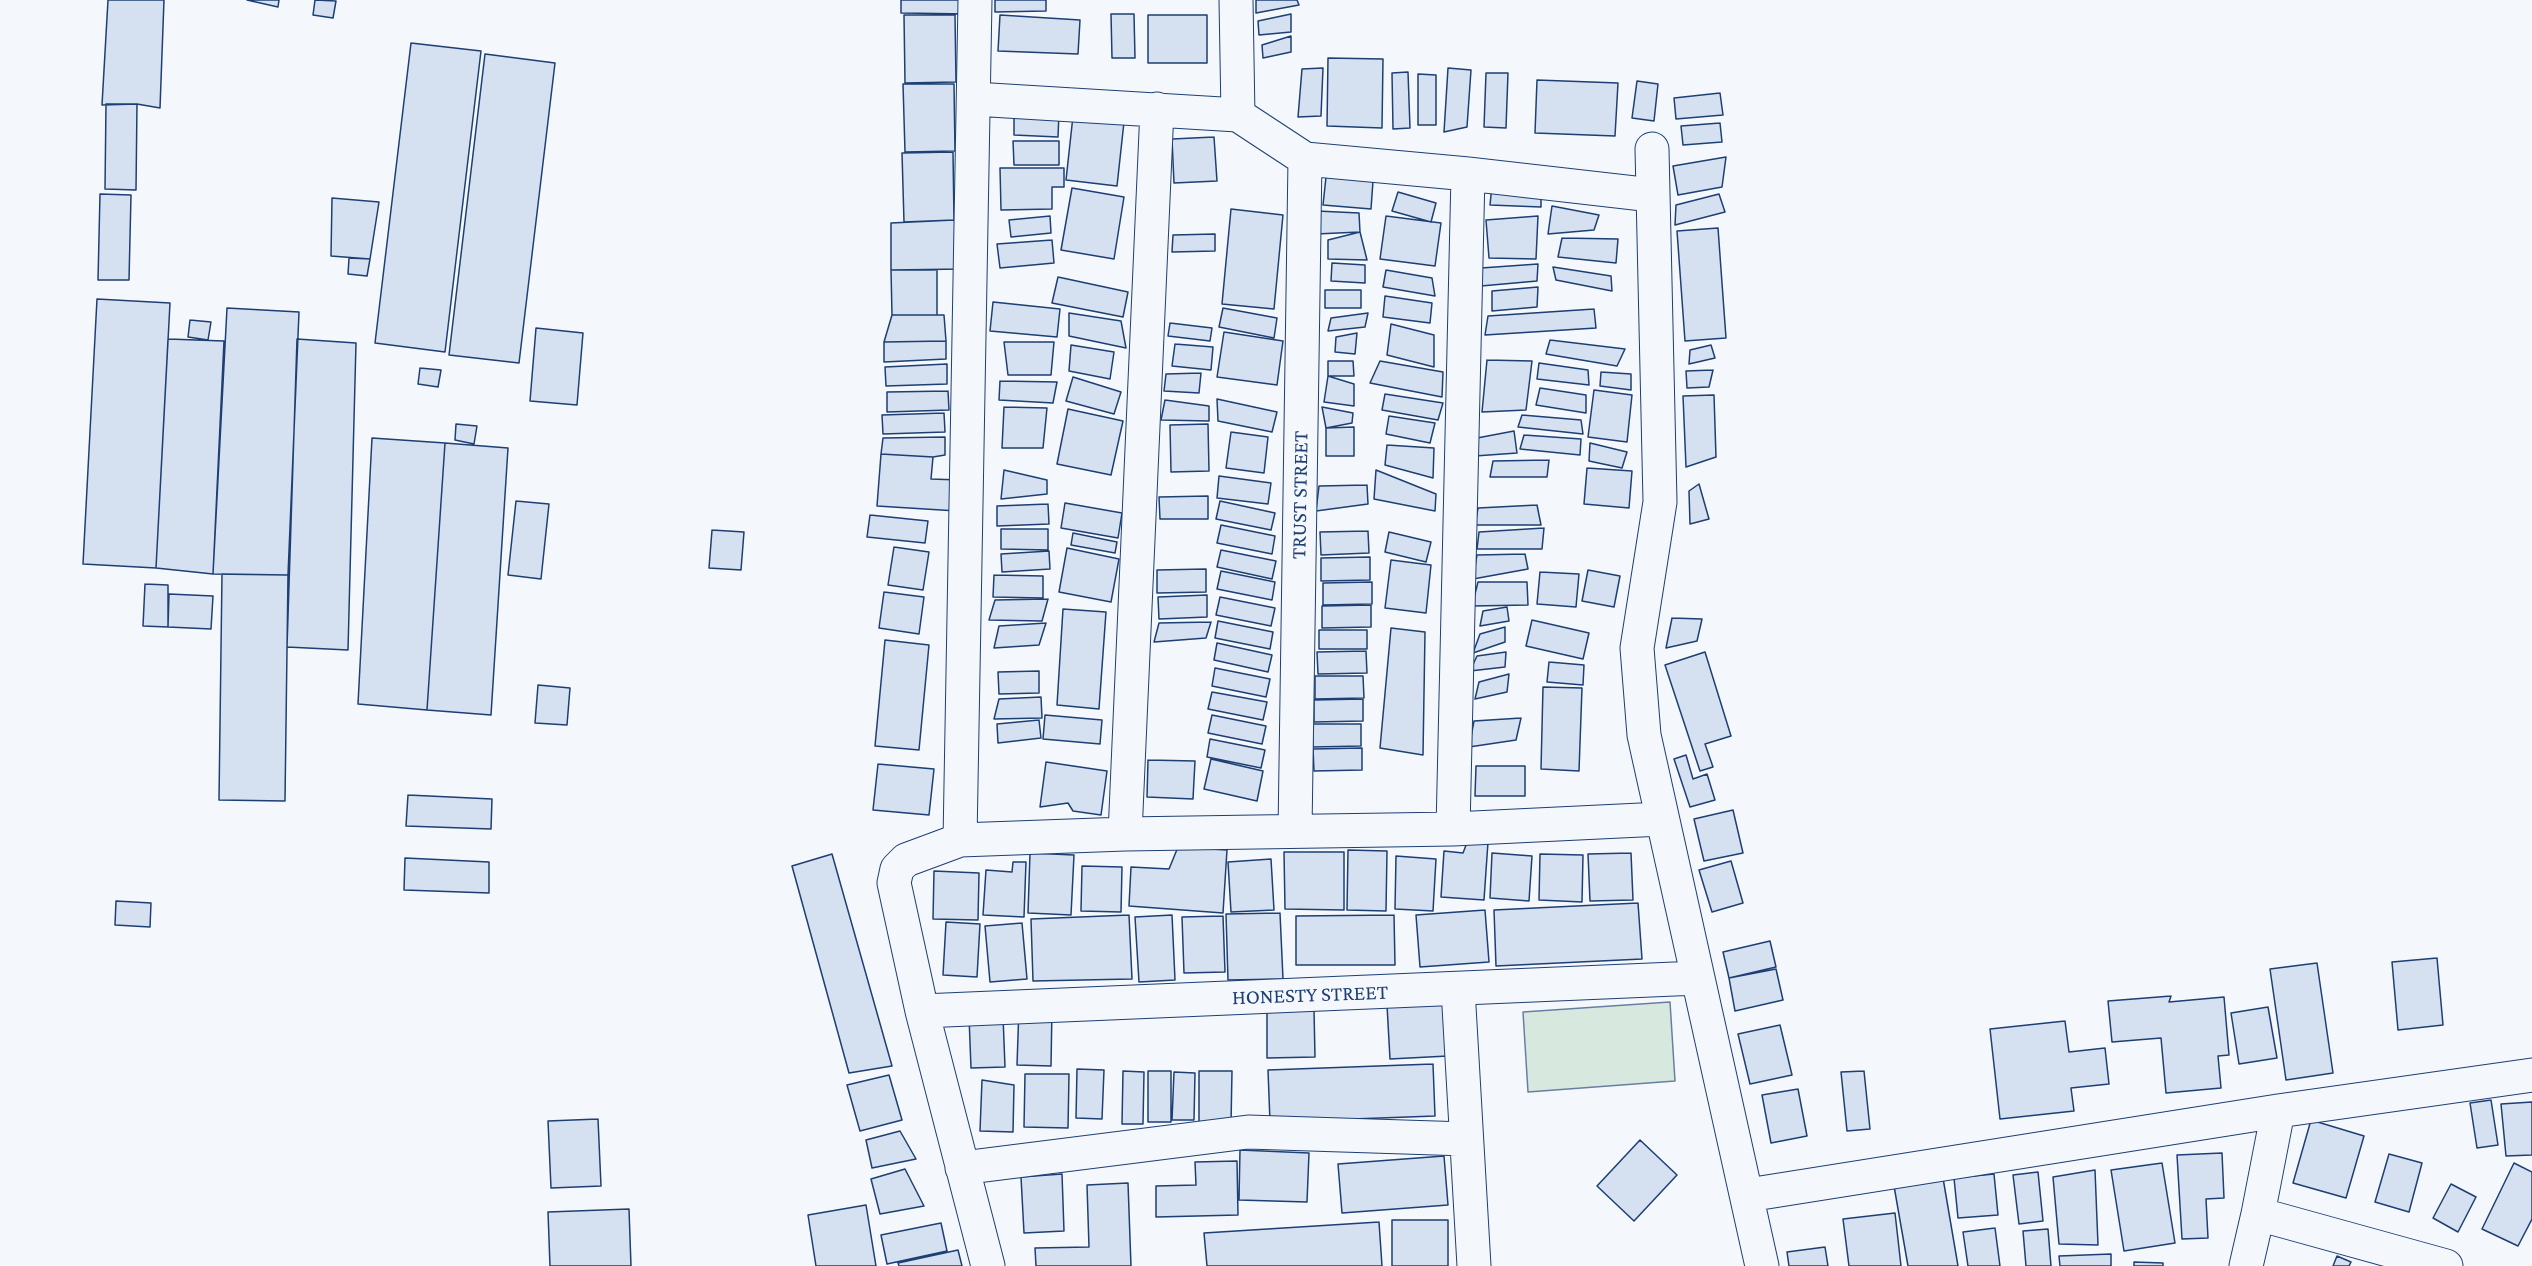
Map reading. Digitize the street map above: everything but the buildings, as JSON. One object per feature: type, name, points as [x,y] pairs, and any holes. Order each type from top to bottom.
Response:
[{"type":"street","points":[[960,840],[975,0]]},
{"type":"street","points":[[1236,0],[1238,114]]},
{"type":"street","points":[[974,99],[1238,114],[1305,159],[1468,174],[1653,195]]},
{"type":"street","points":[[1125,834],[1157,109]]},
{"type":"street","points":[[1652,149],[1659,502],[1637,648],[1644,735],[1762,1266]]},
{"type":"street","name":"TRUST STREET","points":[[1294,831],[1305,159]]},
{"type":"street","points":[[1453,829],[1468,174]]},
{"type":"street","points":[[988,1266],[922,1011],[894,883],[897,868],[906,860],[960,840],[1125,834],[1453,829],[1662,819]]},
{"type":"street","name":"HONESTY STREET","points":[[922,1011],[1698,978]]},
{"type":"street","points":[[1458,989],[1474,1266]]},
{"type":"street","points":[[1748,1195],[2278,1111],[2532,1075]]},
{"type":"street","points":[[2246,1266],[2278,1111]]},
{"type":"street","points":[[962,1168],[1248,1132],[1466,1139]]},
{"type":"street","points":[[2258,1214],[2446,1266]]},
{"type":"shaded area","points":[[1670,1002],[1675,1081],[1528,1092],[1523,1012]]}]
